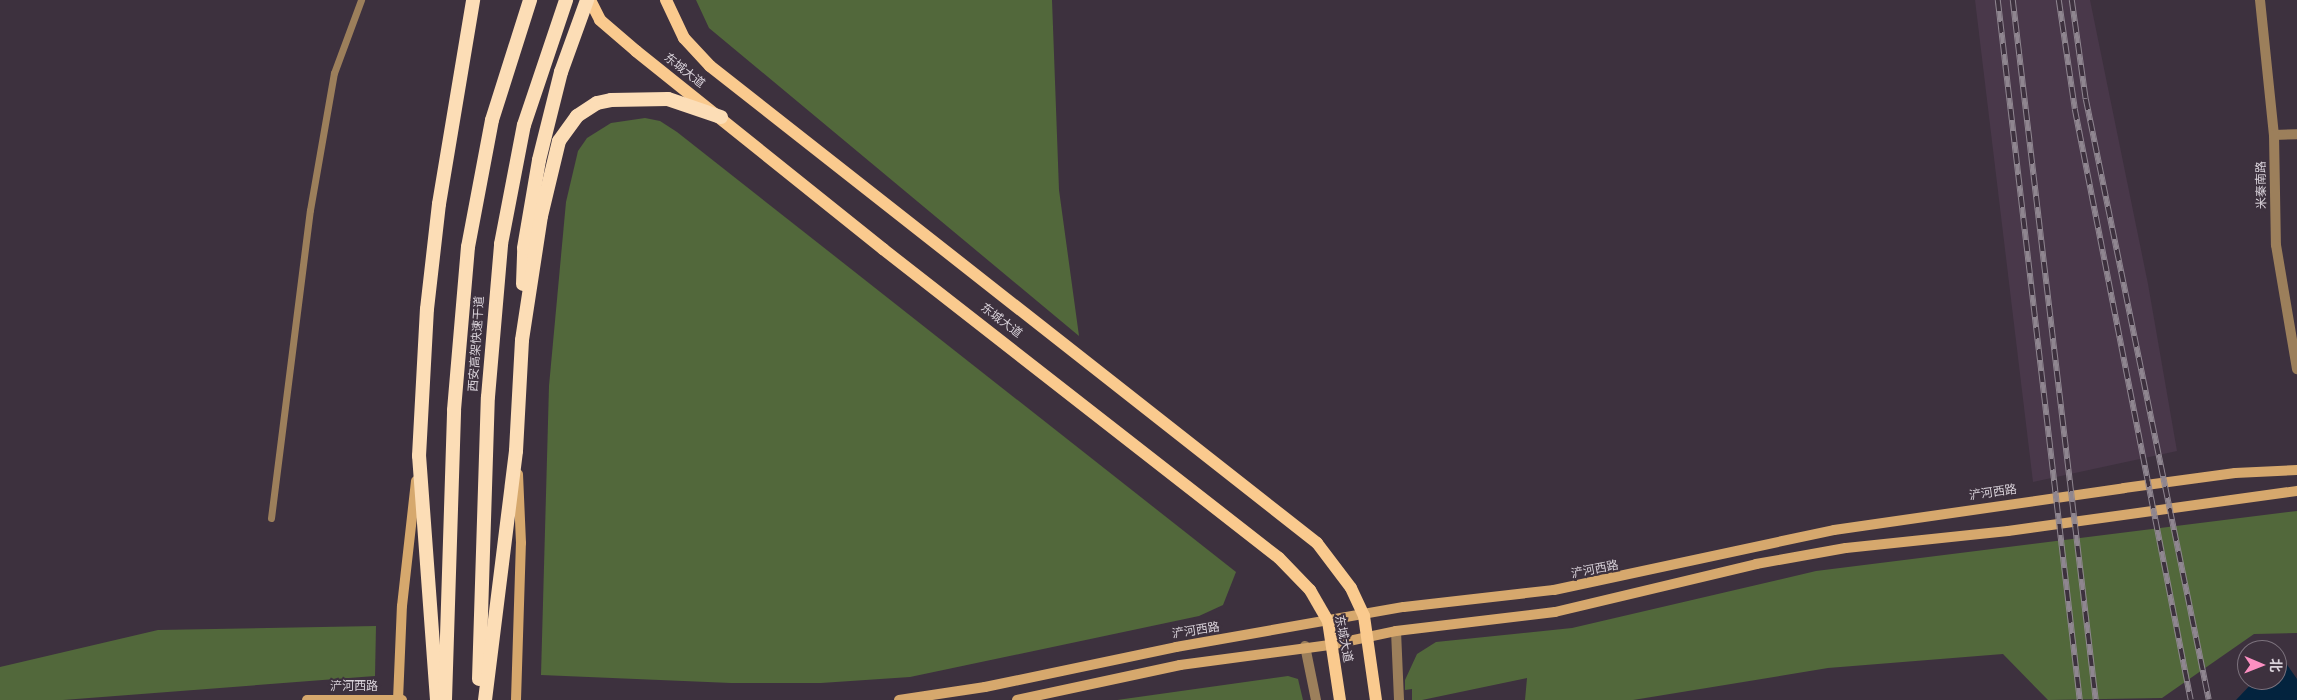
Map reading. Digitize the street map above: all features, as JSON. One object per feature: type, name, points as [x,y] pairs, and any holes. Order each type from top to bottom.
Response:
[{"type":"highway","points":[[437,700],[430,630],[419,456],[432,256],[474,0]]},
{"type":"highway","name":"西安高架快速干道","points":[[445,700],[446,631],[459,338],[473,212],[502,84],[530,0]]},
{"type":"highway","name":"西安高架快速干道","points":[[478,700],[487,629],[486,481],[492,342],[508,196],[532,100],[566,0]]},
{"type":"highway","points":[[485,700],[487,629],[516,451],[522,340],[524,248],[532,193],[561,72],[588,0]]},
{"type":"highway","points":[[522,340],[552,164],[559,141],[577,116],[597,103],[640,97],[681,101],[721,117]]},
{"type":"main road","name":"东城大道","points":[[588,0],[600,20],[883,249],[1262,543],[1310,590],[1328,621],[1330,645],[1340,698]]},
{"type":"main road","name":"东城大道","points":[[666,0],[684,38],[710,66],[1317,543],[1352,588],[1364,616],[1376,698]]},
{"type":"main road","points":[[516,451],[522,543],[516,700]]},
{"type":"main road","points":[[398,700],[402,606],[419,456]]},
{"type":"main road","name":"浐河西路","points":[[898,700],[985,687],[1118,658],[1364,616],[1404,607],[1554,590],[1834,530],[2124,488],[2235,474],[2297,470]]},
{"type":"main road","points":[[1017,700],[1180,665],[1305,646],[1330,645],[1396,631],[1555,612],[1756,564],[1846,548],[2008,531],[2297,491]]},
{"type":"main road","name":"浐河西路","points":[[307,700],[402,700]]},
{"type":"street","name":"米秦南路","points":[[2260,0],[2274,136],[2276,244],[2297,369]]},
{"type":"street","points":[[2274,136],[2297,134]]},
{"type":"street","points":[[1396,631],[1399,699]]},
{"type":"street","points":[[1305,646],[1316,699]]},
{"type":"lane","points":[[271,518],[312,200],[334,73],[361,0]]},
{"type":"shaded area","points":[[1975,0],[2090,0],[2148,284],[2177,451],[2033,482]]},
{"type":"green space","points":[[696,0],[1052,0],[1059,190],[1079,336],[709,28]]},
{"type":"green space","points":[[645,118],[660,121],[677,132],[1236,572],[1223,605],[1199,616],[910,677],[821,683],[731,683],[541,675],[549,386],[566,202],[578,151],[587,138],[611,123]]},
{"type":"green space","points":[[2297,511],[2297,633],[2254,634],[2245,640],[2237,640],[2237,646],[2162,698],[2048,700],[2003,654],[1828,668],[1633,700],[1525,700],[1527,678],[1422,700],[1412,700],[1412,689],[1405,690],[1405,680],[1417,654],[1436,642],[1572,628],[1816,571]]},
{"type":"green space","points":[[376,626],[375,676],[63,700],[0,700],[0,667],[158,630]]},
{"type":"green space","points":[[1288,676],[1298,679],[1303,700],[1117,700]]},
{"type":"water","points":[[2287,665],[2297,679],[2297,700],[2236,700],[2246,690],[2287,690]]},
{"type":"railway","points":[[1998,0],[2080,700]]},
{"type":"railway","points":[[2013,0],[2096,700]]},
{"type":"railway","points":[[2059,0],[2075,109],[2191,700]]},
{"type":"railway","points":[[2072,0],[2086,99],[2209,700]]}]
